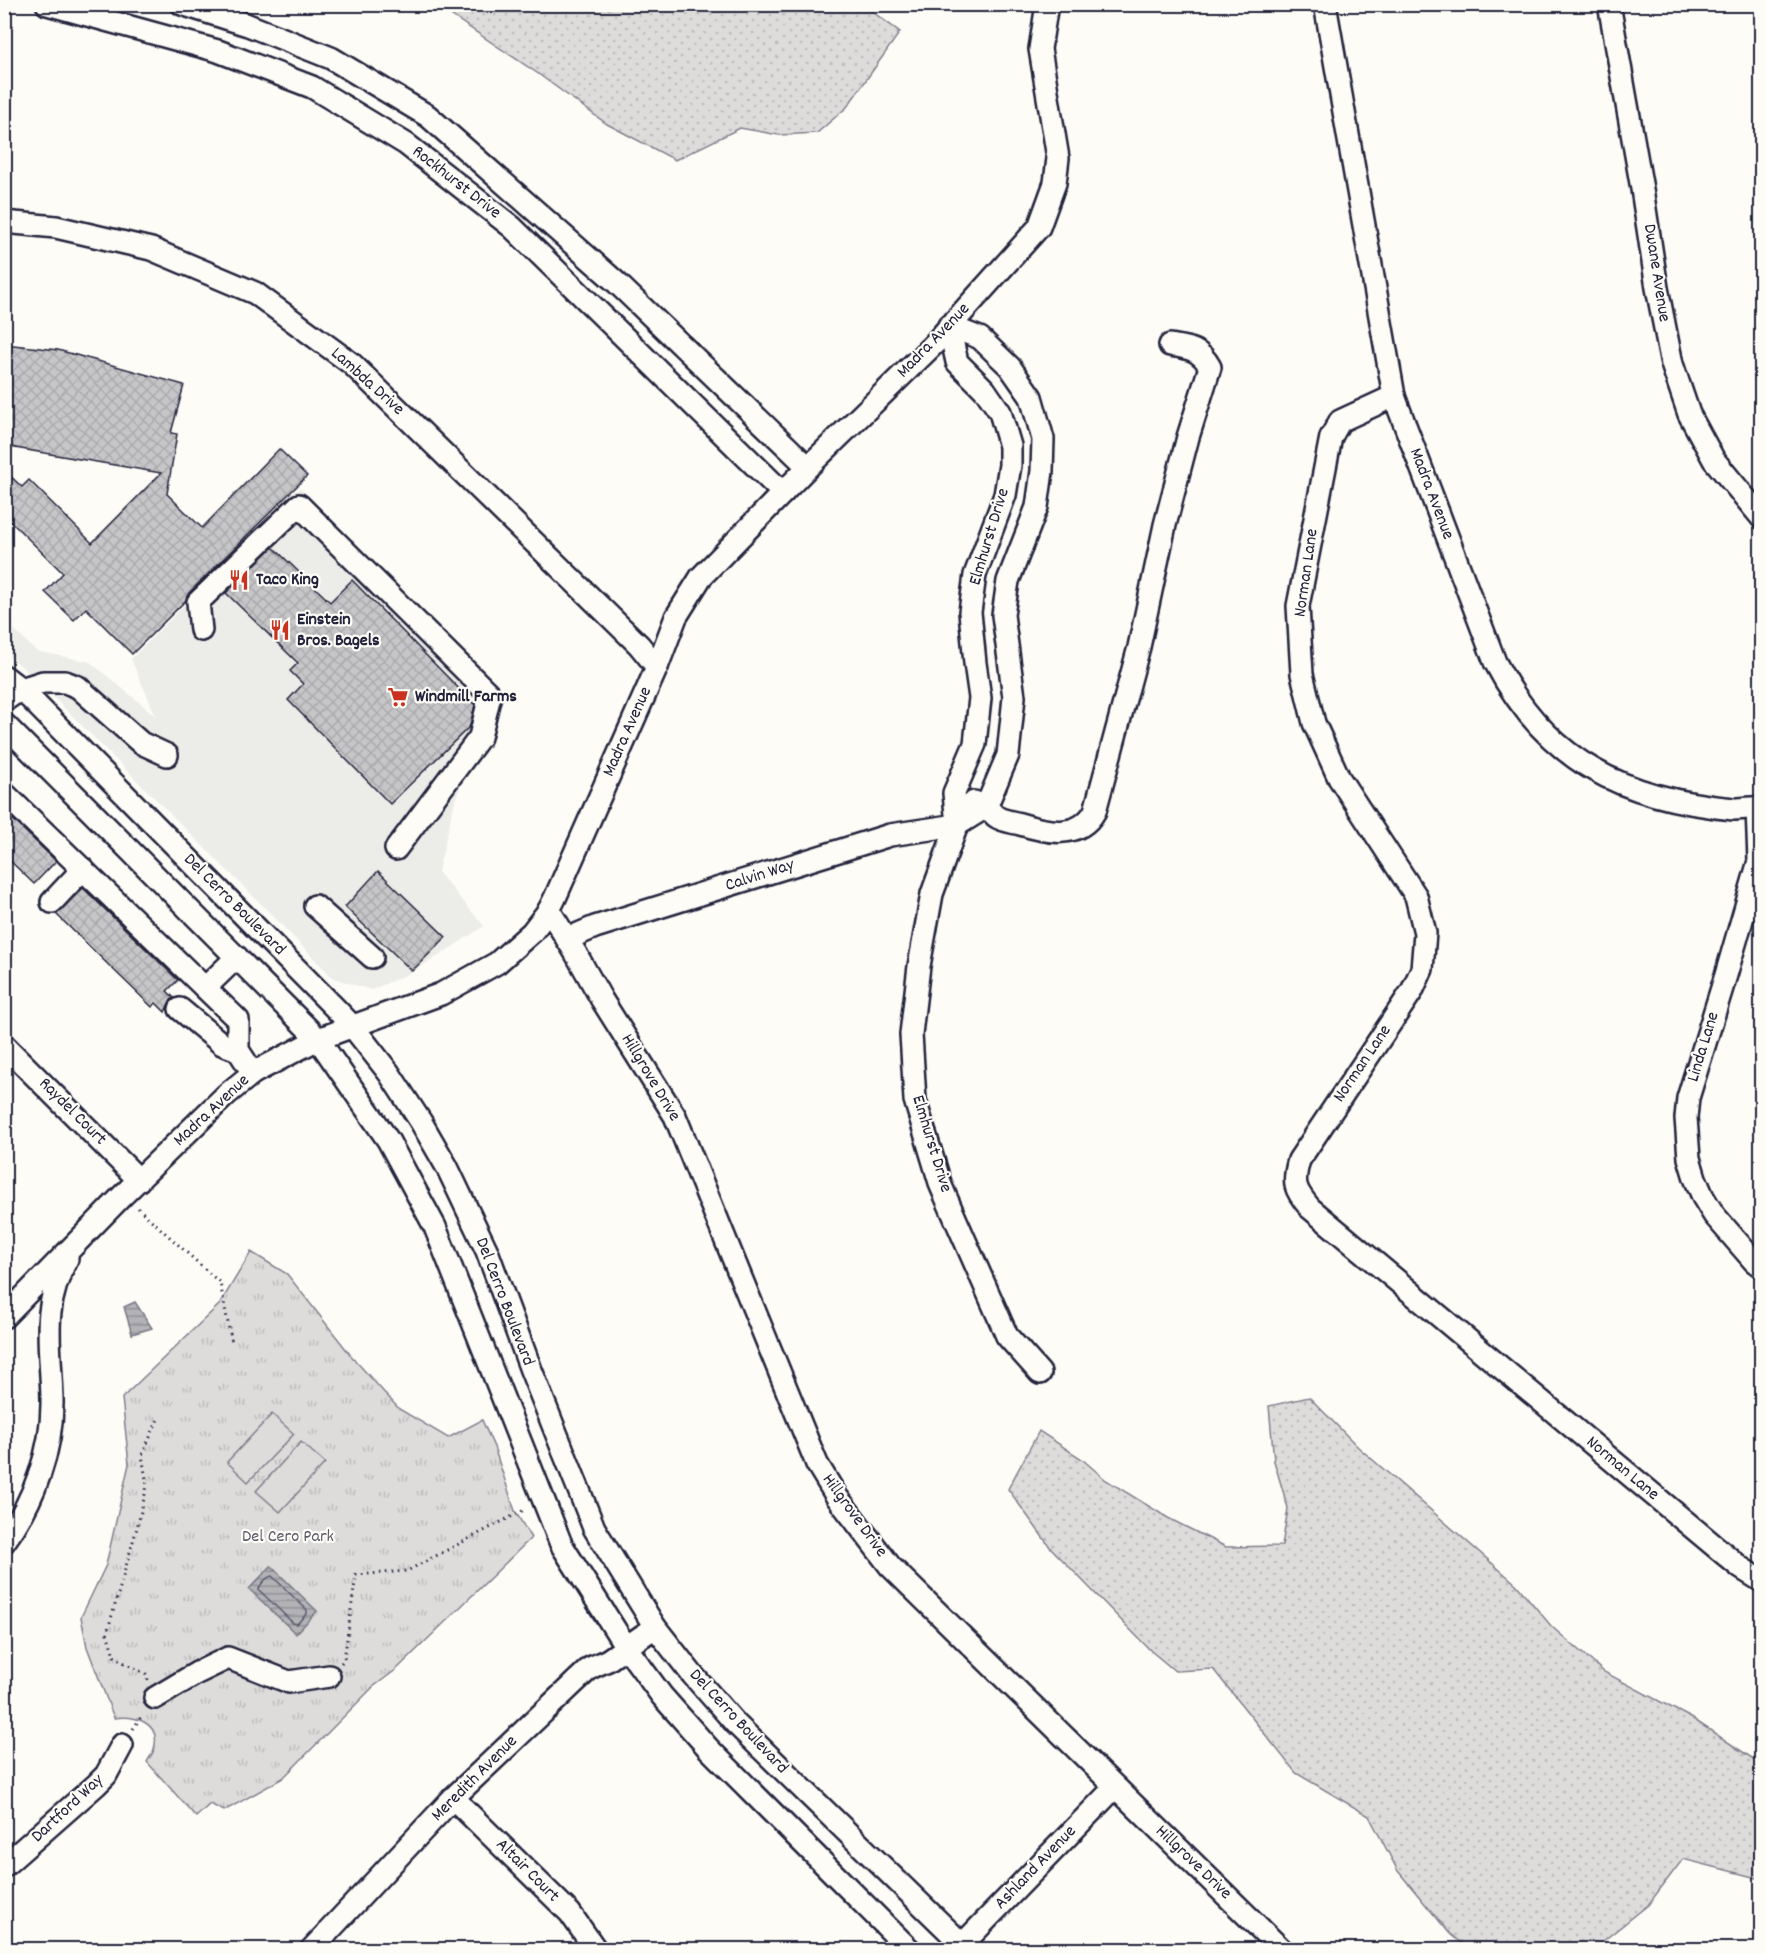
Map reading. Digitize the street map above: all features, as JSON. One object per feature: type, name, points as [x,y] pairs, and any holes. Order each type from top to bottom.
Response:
[{"type":"street","name":"Rockhurst Drive","points":[[47,4],[218,51],[312,87],[406,144],[512,227],[783,493]]},
{"type":"street","name":"Rockhurst Drive","points":[[182,4],[248,25],[331,58],[428,116],[617,283],[808,466]]},
{"type":"street","name":"Madra Avenue","points":[[4,1317],[139,1180],[227,1094],[253,1073],[318,1039],[441,994],[497,963],[532,932],[549,910],[657,666],[676,617],[701,577],[808,466],[949,326],[1039,227],[1055,183],[1058,158],[1040,49],[1047,4]]},
{"type":"street","name":"Madra Avenue","points":[[1325,4],[1394,396],[1495,662],[1505,682],[1530,718],[1562,749],[1601,775],[1624,786],[1673,800],[1735,809],[1759,808]]},
{"type":"street","name":"Dwane Avenue","points":[[1609,4],[1671,364],[1689,414],[1714,460],[1761,518]]},
{"type":"street","name":"Lambda Drive","points":[[4,222],[56,227],[151,249],[255,293],[352,364],[639,645],[657,666]]},
{"type":"street","name":"Elmhurst Drive","points":[[949,326],[957,362],[985,390],[1000,412],[1010,446],[1010,465],[1005,495],[975,575],[970,612],[980,698],[975,744],[954,794],[957,825],[932,894],[919,966],[911,1034],[915,1100],[941,1186],[1007,1336],[1040,1373]]},
{"type":"street","name":"Elmhurst Drive","points":[[949,326],[980,338],[1010,367],[1031,397],[1043,440],[1037,507],[1008,581],[1003,615],[1014,697],[1008,755],[986,807]]},
{"type":"street","points":[[954,794],[986,807],[996,817],[1042,830],[1060,832],[1072,830],[1090,819],[1095,811],[1139,647],[1165,525],[1191,427],[1210,367],[1204,355],[1189,348],[1170,345]]},
{"type":"street","name":"Norman Lane","points":[[1394,396],[1340,421],[1331,437],[1298,606],[1302,674],[1314,723],[1339,778],[1416,896],[1425,933],[1422,969],[1412,991],[1299,1160],[1294,1176],[1296,1191],[1310,1208],[1338,1232],[1741,1568],[1761,1581]]},
{"type":"street","points":[[201,630],[198,602],[299,505],[490,695],[480,736],[396,849]]},
{"type":"street","points":[[10,689],[43,682],[65,682],[78,687],[141,743],[167,755]]},
{"type":"street","name":"Del Cerro Boulevard","points":[[10,689],[353,1027],[389,1073],[447,1167],[487,1251],[531,1370],[594,1528],[655,1627],[691,1673],[736,1724],[962,1948]]},
{"type":"street","name":"Del Cerro Boulevard","points":[[4,724],[318,1039],[387,1140],[435,1227],[561,1544],[626,1647],[662,1696],[709,1749],[910,1950]]},
{"type":"street","points":[[4,793],[238,1020],[238,1050],[253,1073]]},
{"type":"street","points":[[957,825],[986,807]]},
{"type":"street","name":"Linda Lane","points":[[1759,808],[1759,861],[1688,1098],[1686,1127],[1689,1158],[1703,1197],[1714,1215],[1761,1266]]},
{"type":"street","name":"Calvin Way","points":[[567,939],[595,927],[890,835],[957,825]]},
{"type":"street","points":[[52,902],[83,869]]},
{"type":"street","points":[[315,906],[372,957]]},
{"type":"street","name":"Hillgrove Drive","points":[[549,910],[675,1116],[817,1464],[837,1497],[890,1566],[1282,1950]]},
{"type":"street","points":[[205,988],[237,957]]},
{"type":"street","points":[[180,1009],[222,1044],[238,1050]]},
{"type":"street","name":"Raydel Court","points":[[4,1045],[139,1180]]},
{"type":"street","points":[[4,1542],[18,1523],[29,1501],[45,1452],[52,1400],[49,1314],[53,1291],[62,1268],[76,1243]]},
{"type":"street","name":"Meredith Avenue","points":[[311,1950],[453,1798],[590,1668],[608,1660],[655,1627]]},
{"type":"street","points":[[155,1698],[228,1658],[289,1682],[329,1676]]},
{"type":"street","name":"Dartford Way","points":[[4,1866],[106,1775],[122,1745]]},
{"type":"street","name":"Ashland Avenue","points":[[962,1948],[1115,1787]]},
{"type":"street","name":"Altair Court","points":[[453,1798],[570,1913],[596,1950]]},
{"type":"path","points":[[138,1208],[220,1283],[232,1343]]},
{"type":"path","points":[[122,1745],[155,1698],[146,1674],[115,1658],[106,1633],[147,1486],[142,1455],[159,1417]]},
{"type":"path","points":[[329,1676],[344,1660],[356,1575],[407,1571],[544,1500]]},
{"type":"shaded area","points":[[300,488],[499,690],[455,800],[438,872],[484,926],[406,975],[371,990],[333,978],[24,668],[5,654],[4,620],[36,651],[90,662],[156,716],[131,659]]},
{"type":"green space","points":[[436,5],[863,5],[900,32],[847,107],[817,133],[779,135],[740,128],[675,160],[607,124],[537,73]]},
{"type":"green space","name":"Del Cero Park","points":[[251,1252],[287,1274],[353,1358],[399,1409],[448,1438],[482,1420],[494,1447],[515,1511],[531,1538],[397,1669],[373,1687],[283,1778],[224,1811],[210,1804],[196,1817],[147,1762],[153,1751],[155,1740],[154,1732],[150,1727],[138,1719],[114,1718],[87,1647],[81,1617],[106,1565],[129,1464],[122,1398],[220,1304]]},
{"type":"green space","points":[[1309,1397],[1358,1447],[1516,1584],[1552,1627],[1604,1672],[1693,1719],[1761,1764],[1761,1879],[1683,1859],[1648,1905],[1593,1949],[1468,1949],[1450,1934],[1398,1871],[1369,1816],[1296,1773],[1213,1669],[1175,1671],[1151,1651],[1050,1547],[1008,1489],[1039,1431],[1082,1459],[1106,1480],[1168,1518],[1226,1547],[1282,1546],[1288,1508],[1274,1461],[1269,1406]]},
{"type":"green space","points":[[272,1414],[294,1434],[248,1482],[227,1462]]},
{"type":"green space","points":[[301,1442],[325,1463],[280,1512],[256,1491]]},
{"type":"water","points":[[135,1302],[152,1328],[132,1334],[124,1307]]},
{"type":"water","points":[[271,1566],[317,1611],[296,1634],[249,1589]]},
{"type":"building","points":[[4,344],[58,350],[184,385],[171,433],[177,434],[167,494],[202,528],[279,449],[307,476],[189,593],[186,600],[132,654],[86,608],[74,620],[45,592],[63,573],[4,515],[4,470],[22,487],[29,480],[92,543],[161,473],[4,446]]},
{"type":"building","points":[[273,547],[330,602],[352,580],[475,705],[470,726],[390,804],[288,700],[303,684],[290,671],[298,663],[226,593]]},
{"type":"building","points":[[4,811],[56,861],[34,884],[4,855]]},
{"type":"building","points":[[378,871],[446,937],[412,971],[345,907]]},
{"type":"building","points":[[83,888],[178,980],[167,991],[174,998],[165,1012],[156,1003],[152,1007],[56,914]]},
{"type":"place","name":"Taco King","points":[[239,580]]},
{"type":"place","name":"Einstein Bros. Bagels","points":[[280,630]]},
{"type":"place","name":"Windmill Farms","points":[[398,697]]}]
